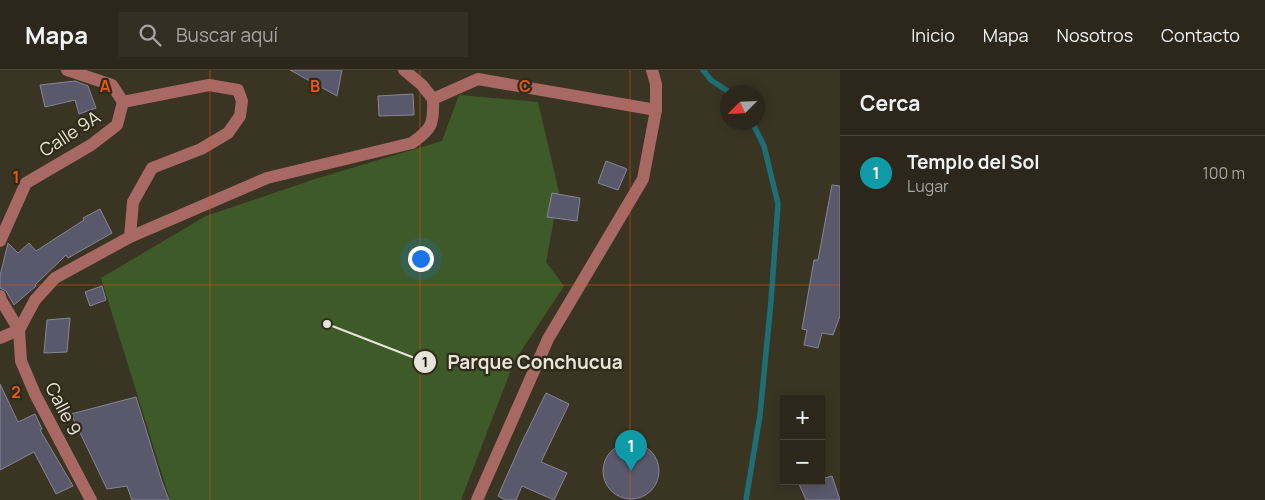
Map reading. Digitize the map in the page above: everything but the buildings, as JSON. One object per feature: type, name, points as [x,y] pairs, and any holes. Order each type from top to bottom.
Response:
[{"type":"street","points":[[67,70],[112,85],[123,102],[209,85],[238,90],[242,101],[240,116],[228,133],[201,149],[152,168],[133,202],[130,237]]},
{"type":"street","points":[[0,338],[19,330],[35,300],[55,278],[130,237],[267,178],[412,143],[427,132],[434,116],[433,99],[422,85],[404,70]]},
{"type":"street","points":[[477,500],[548,339],[643,179],[656,110],[656,84],[652,70]]},
{"type":"street","points":[[433,99],[478,79],[656,110]]},
{"type":"street","name":"Calle 9A","points":[[0,241],[26,182],[91,145],[117,124],[123,102]]},
{"type":"street","points":[[0,296],[19,330]]},
{"type":"street","name":"Calle 9","points":[[19,330],[21,361],[35,394],[91,500]]},
{"type":"green space","points":[[459,95],[538,102],[559,192],[546,262],[564,286],[514,362],[461,500],[170,500],[101,278],[206,216],[315,179],[442,141]]},
{"type":"waterway","points":[[703,70],[711,80],[720,86]]},
{"type":"waterway","points":[[746,500],[760,415],[778,204],[764,146],[756,130]]},
{"type":"place","name":"Parque Conchucua","points":[[327,324]]},
{"type":"place","name":"Templo del Sol","points":[[631,471]]}]
